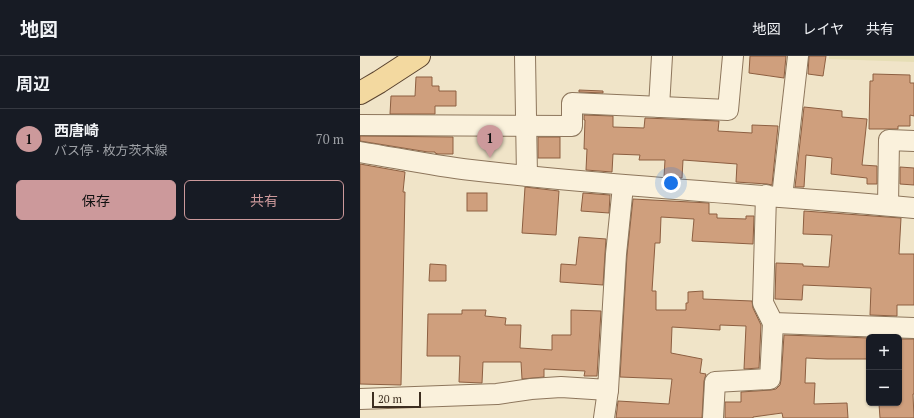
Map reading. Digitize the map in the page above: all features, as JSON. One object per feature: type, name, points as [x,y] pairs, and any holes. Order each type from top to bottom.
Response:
[{"type":"main road","points":[[360,93],[418,56]]},
{"type":"street","points":[[525,56],[527,176]]},
{"type":"street","points":[[659,107],[662,56]]},
{"type":"street","points":[[360,125],[572,126],[572,103],[728,110],[733,56]]},
{"type":"street","points":[[714,418],[715,382],[770,379],[773,323],[763,303],[774,196],[798,56]]},
{"type":"street","points":[[888,205],[889,140],[914,141]]},
{"type":"street","points":[[360,152],[469,170],[623,186],[774,196],[914,208]]},
{"type":"street","points":[[604,418],[608,390],[616,254],[623,186]]},
{"type":"street","points":[[773,323],[914,328]]},
{"type":"street","points":[[360,398],[496,394],[531,389],[561,387],[608,390]]},
{"type":"shaded area","points":[[829,56],[914,56],[914,62],[829,59]]},
{"type":"building","points":[[750,56],[786,56],[784,78],[749,73]]},
{"type":"building","points":[[809,56],[826,56],[823,76],[808,74]]},
{"type":"building","points":[[873,74],[910,75],[910,83],[914,83],[914,116],[910,115],[910,126],[898,126],[898,129],[869,129],[870,81],[873,81]]},
{"type":"building","points":[[416,77],[432,77],[432,86],[439,86],[439,91],[456,91],[456,106],[435,106],[435,114],[390,114],[391,96],[415,96]]},
{"type":"building","points":[[579,90],[603,91],[603,93],[579,92]]},
{"type":"building","points":[[804,107],[842,111],[842,117],[867,119],[862,165],[877,166],[877,184],[867,184],[867,178],[831,174],[832,158],[806,155],[804,187],[795,187]]},
{"type":"building","points":[[584,115],[613,116],[613,127],[644,128],[645,118],[719,121],[718,131],[752,133],[752,125],[778,126],[772,185],[736,182],[737,164],[683,160],[682,178],[664,177],[665,160],[639,160],[640,155],[613,154],[612,172],[586,170],[587,149],[584,149]]},
{"type":"building","points":[[360,136],[453,137],[453,154],[438,154],[435,152],[360,141]]},
{"type":"building","points":[[538,137],[560,137],[560,158],[538,158]]},
{"type":"building","points":[[360,164],[405,172],[403,192],[405,192],[401,385],[360,384]]},
{"type":"building","points":[[900,167],[914,168],[914,185],[900,184]]},
{"type":"building","points":[[525,187],[559,191],[556,235],[522,233]]},
{"type":"building","points":[[467,193],[487,193],[487,211],[467,211]]},
{"type":"building","points":[[583,193],[610,195],[609,213],[581,211]]},
{"type":"building","points":[[633,199],[709,203],[709,214],[717,214],[717,218],[746,219],[746,216],[754,216],[753,244],[692,241],[694,219],[661,217],[660,243],[655,243],[652,291],[656,291],[656,310],[686,310],[686,303],[688,303],[688,292],[703,291],[703,299],[752,301],[753,308],[761,325],[759,368],[744,369],[746,326],[720,325],[720,330],[672,327],[671,353],[702,359],[700,373],[706,374],[704,381],[702,418],[616,418],[618,401],[669,404],[672,379],[620,377],[627,255]]},
{"type":"building","points":[[804,211],[901,218],[899,254],[914,254],[914,305],[897,305],[897,316],[870,315],[871,288],[803,285],[802,300],[775,299],[776,263],[829,267],[832,235],[803,234]]},
{"type":"building","points":[[579,237],[606,239],[603,285],[560,282],[561,264],[576,265]]},
{"type":"building","points":[[430,264],[446,265],[446,281],[429,281]]},
{"type":"building","points":[[462,310],[486,310],[485,316],[506,318],[505,325],[521,325],[520,348],[552,350],[552,335],[571,335],[571,310],[601,311],[597,376],[584,376],[585,371],[544,369],[544,377],[522,379],[521,362],[483,362],[482,383],[459,382],[460,356],[427,356],[428,314],[462,314]]},
{"type":"building","points":[[784,335],[866,338],[866,359],[806,358],[805,383],[815,383],[814,404],[847,403],[848,418],[783,418],[782,413],[753,418],[725,418],[725,402],[741,402],[741,392],[776,389],[780,385]]},
{"type":"building","points":[[902,339],[914,339],[914,418],[880,418],[879,406],[902,406]]},
{"type":"place","name":"西唐崎","points":[[490,158]]}]
